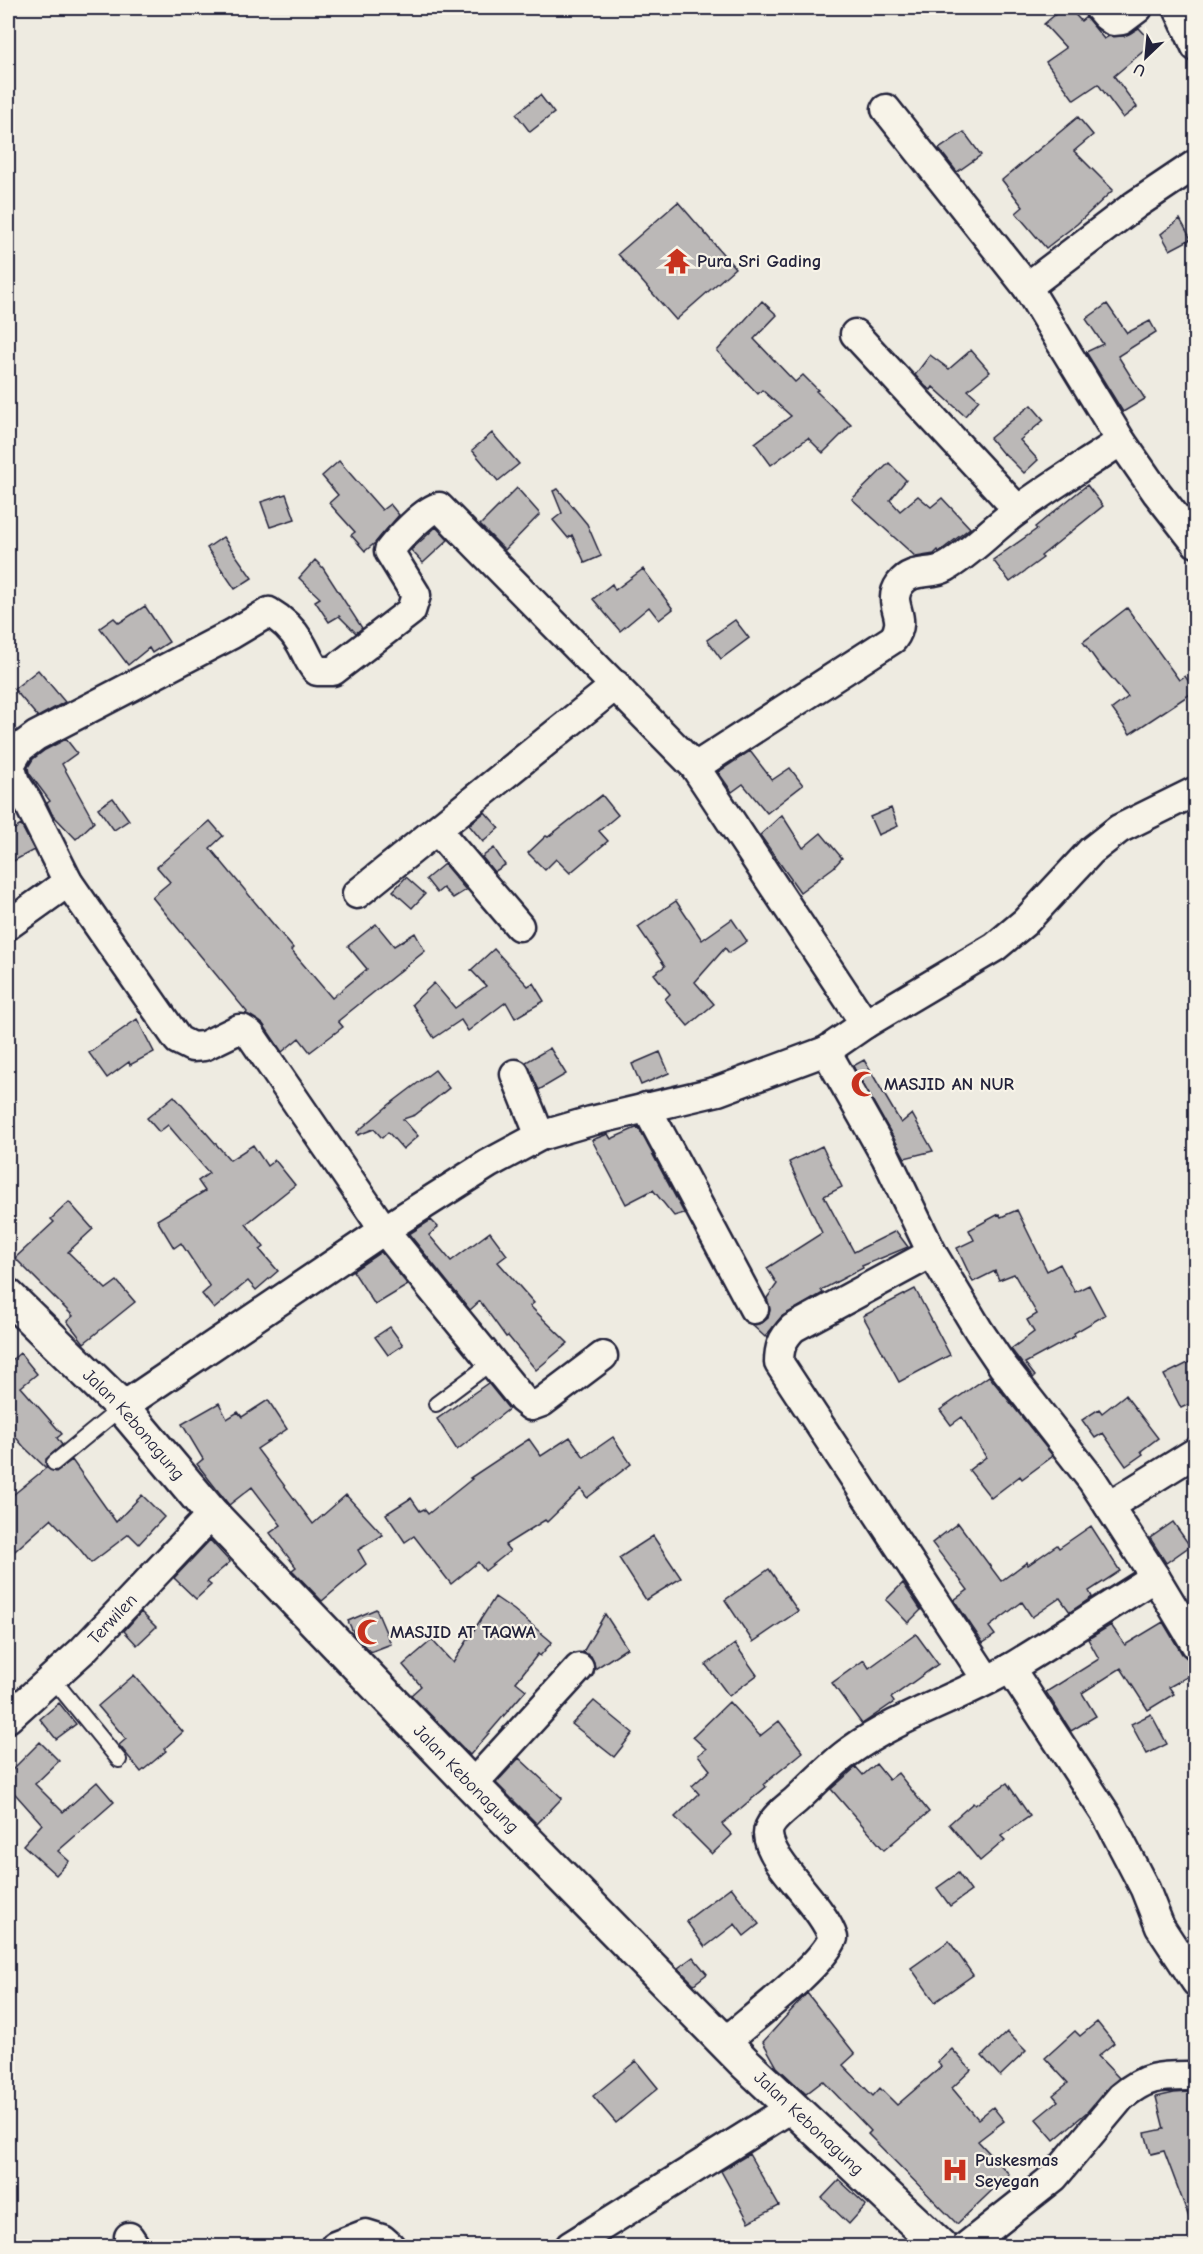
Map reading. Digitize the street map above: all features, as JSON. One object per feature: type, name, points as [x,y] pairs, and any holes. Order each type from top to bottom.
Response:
[{"type":"main road","name":"Jalan Kebonagung","points":[[8,1296],[122,1407],[212,1514],[472,1785],[791,2108],[940,2247]]},
{"type":"street","points":[[1099,8],[1113,21],[1122,20],[1137,8]]},
{"type":"street","points":[[1178,8],[1196,47]]},
{"type":"street","points":[[886,110],[1027,287],[1121,441],[1157,493],[1196,543]]},
{"type":"street","points":[[1027,287],[1135,205],[1196,164]]},
{"type":"street","points":[[855,334],[1018,510]]},
{"type":"street","points":[[695,767],[892,639],[900,630],[894,599],[899,586],[909,574],[944,569],[1018,510],[1121,441]]},
{"type":"street","points":[[603,1356],[543,1402],[531,1406],[522,1399],[384,1230],[250,1034],[238,1029],[204,1046],[192,1047],[178,1040],[68,882],[28,802],[15,782],[10,765],[20,748],[36,736],[232,634],[269,612],[280,619],[300,642],[307,659],[317,671],[333,671],[411,611],[417,595],[389,551],[399,539],[436,507],[440,508],[695,767],[865,1024]]},
{"type":"street","points":[[357,894],[616,685]]},
{"type":"street","points":[[122,1407],[384,1230],[488,1164],[540,1136],[646,1107],[718,1091],[826,1051],[865,1024],[996,947],[1025,922],[1091,851],[1119,829],[1196,791]]},
{"type":"street","points":[[437,830],[519,926]]},
{"type":"street","points":[[8,925],[68,882]]},
{"type":"street","points":[[826,1051],[886,1157],[932,1253],[1002,1365],[1076,1456],[1155,1577],[1196,1646]]},
{"type":"street","points":[[515,1074],[540,1136]]},
{"type":"street","points":[[646,1107],[754,1309]]},
{"type":"street","points":[[932,1253],[793,1328],[783,1338],[779,1352],[779,1364],[999,1674],[1107,1816],[1145,1889],[1160,1927],[1196,1982]]},
{"type":"street","points":[[1109,1506],[1196,1452]]},
{"type":"street","name":"Terwilen","points":[[8,1718],[82,1651],[212,1514]]},
{"type":"street","points":[[725,2042],[794,1983],[829,1947],[833,1938],[823,1917],[775,1852],[768,1834],[773,1823],[849,1751],[882,1731],[999,1674],[1155,1577]]},
{"type":"street","points":[[472,1785],[579,1668]]},
{"type":"street","points":[[967,2247],[1054,2177],[1121,2097],[1133,2087],[1150,2078],[1196,2076]]},
{"type":"street","points":[[570,2247],[791,2108]]},
{"type":"street","points":[[335,2247],[366,2234],[382,2239],[390,2247]]},
{"type":"lane","points":[[436,1404],[492,1362]]},
{"type":"lane","points":[[54,1462],[122,1407]]},
{"type":"lane","points":[[52,1678],[119,1760]]},
{"type":"building","points":[[1063,8],[1069,8],[1081,21],[1086,17],[1104,39],[1109,36],[1124,36],[1139,28],[1153,43],[1114,76],[1137,107],[1123,118],[1098,84],[1074,100],[1046,62],[1066,48],[1044,24]]},
{"type":"building","points":[[540,95],[554,113],[530,132],[516,114]]},
{"type":"building","points":[[1078,117],[1093,135],[1074,151],[1113,190],[1077,224],[1046,248],[1016,213],[1023,207],[1002,180]]},
{"type":"building","points":[[964,132],[981,155],[957,172],[939,149]]},
{"type":"building","name":"Pura Sri Gading","points":[[678,202],[735,268],[676,320],[618,254]]},
{"type":"building","points":[[1180,219],[1191,239],[1170,250],[1161,234]]},
{"type":"building","points":[[762,301],[777,315],[754,339],[795,382],[803,375],[851,425],[823,453],[808,438],[771,465],[755,443],[791,416],[762,390],[758,394],[717,351]]},
{"type":"building","points":[[1107,304],[1127,333],[1150,321],[1156,332],[1118,356],[1145,399],[1123,412],[1086,352],[1103,344],[1086,319]]},
{"type":"building","points":[[971,350],[990,372],[968,390],[979,400],[965,416],[933,387],[931,390],[926,387],[915,375],[930,355],[949,369]]},
{"type":"building","points":[[1031,405],[1044,420],[1020,440],[1038,460],[1024,473],[1003,454],[990,438]]},
{"type":"building","points":[[492,433],[519,464],[498,481],[472,450]]},
{"type":"building","points":[[339,461],[382,510],[390,504],[399,515],[365,551],[351,535],[355,532],[329,503],[338,495],[322,476]]},
{"type":"building","points":[[889,463],[906,480],[890,500],[900,511],[918,496],[931,507],[942,498],[970,528],[939,552],[938,550],[934,554],[916,557],[852,499]]},
{"type":"building","points":[[1087,485],[1103,506],[1041,556],[1043,558],[1010,582],[993,560],[1037,529],[1035,527]]},
{"type":"building","points":[[517,488],[540,514],[505,550],[480,525]]},
{"type":"building","points":[[558,489],[587,524],[601,556],[585,563],[572,535],[568,538],[553,520],[562,513],[553,491]]},
{"type":"building","points":[[286,494],[295,519],[270,527],[261,502]]},
{"type":"building","points":[[436,527],[448,540],[423,563],[411,550]]},
{"type":"building","points":[[223,537],[252,578],[235,589],[207,548]]},
{"type":"building","points":[[315,560],[323,568],[362,628],[356,633],[339,616],[329,622],[315,601],[320,598],[299,578]]},
{"type":"building","points":[[643,569],[673,609],[659,620],[649,607],[620,631],[593,599],[612,584],[615,590]]},
{"type":"building","points":[[145,606],[169,642],[152,653],[149,648],[128,665],[100,628],[114,618],[119,623]]},
{"type":"building","points":[[1127,608],[1179,680],[1185,676],[1195,691],[1130,734],[1112,709],[1128,697],[1103,670],[1083,642]]},
{"type":"building","points":[[735,620],[749,638],[721,659],[707,640]]},
{"type":"building","points":[[38,670],[65,702],[38,717],[14,689]]},
{"type":"building","points":[[66,739],[77,753],[62,764],[94,822],[76,839],[52,814],[47,803],[50,801],[29,773],[28,767],[33,759],[45,750]]},
{"type":"building","points":[[750,751],[772,780],[790,768],[803,785],[767,813],[743,784],[732,792],[718,772]]},
{"type":"building","points":[[602,795],[618,815],[599,831],[608,841],[570,873],[556,859],[545,870],[528,853],[546,836],[548,837]]},
{"type":"building","points":[[113,798],[129,820],[114,830],[98,808]]},
{"type":"building","points":[[891,808],[898,826],[878,835],[870,817]]},
{"type":"building","points":[[485,812],[499,828],[483,842],[469,825]]},
{"type":"building","points":[[782,815],[803,848],[821,833],[842,858],[834,867],[800,892],[760,835]]},
{"type":"building","points":[[210,821],[223,836],[210,848],[332,998],[367,969],[348,946],[376,924],[394,946],[415,933],[425,951],[338,1021],[343,1027],[310,1052],[299,1038],[282,1052],[263,1024],[246,1014],[247,1012],[152,897],[170,882],[157,867]]},
{"type":"building","points":[[21,825],[34,850],[8,864],[8,833]]},
{"type":"building","points":[[494,848],[505,865],[494,872],[482,857]]},
{"type":"building","points":[[444,864],[466,890],[453,898],[443,888],[437,893],[426,879]]},
{"type":"building","points":[[406,877],[425,894],[412,908],[393,891]]},
{"type":"building","points":[[676,901],[702,940],[732,919],[747,941],[729,953],[725,948],[695,982],[714,1004],[688,1026],[665,999],[670,994],[654,974],[665,966],[638,927]]},
{"type":"building","points":[[494,949],[528,986],[533,983],[544,1001],[515,1018],[506,1002],[468,1031],[461,1020],[434,1038],[412,1004],[434,983],[455,1008],[486,986],[471,970]]},
{"type":"building","points":[[137,1019],[154,1052],[130,1065],[129,1062],[107,1078],[89,1053]]},
{"type":"building","points":[[550,1048],[566,1074],[539,1090],[526,1062]]},
{"type":"building","points":[[660,1052],[669,1073],[641,1085],[632,1064]]},
{"type":"building","points":[[864,1060],[901,1123],[912,1114],[933,1151],[905,1158],[853,1066]]},
{"type":"building","points":[[435,1070],[449,1088],[415,1115],[403,1119],[418,1136],[403,1149],[388,1132],[382,1138],[374,1129],[358,1135],[357,1132],[390,1104]]},
{"type":"building","points":[[174,1096],[230,1160],[253,1145],[267,1166],[275,1160],[295,1185],[246,1224],[264,1247],[260,1250],[278,1271],[256,1290],[248,1281],[214,1309],[202,1294],[210,1287],[181,1243],[174,1248],[157,1220],[205,1191],[198,1181],[209,1173],[168,1125],[159,1132],[147,1118]]},
{"type":"building","points":[[638,1127],[684,1213],[674,1216],[653,1190],[626,1204],[592,1140],[608,1134],[611,1139]]},
{"type":"building","points":[[822,1146],[842,1187],[824,1196],[854,1252],[896,1231],[908,1247],[862,1266],[863,1268],[821,1290],[823,1293],[781,1317],[765,1337],[752,1325],[762,1323],[768,1318],[770,1310],[767,1298],[777,1284],[767,1268],[822,1233],[789,1162]]},
{"type":"building","points":[[69,1202],[93,1229],[68,1252],[106,1289],[117,1281],[135,1302],[84,1343],[67,1321],[73,1316],[15,1258],[54,1222],[51,1219]]},
{"type":"building","points":[[1017,1210],[1047,1271],[1060,1264],[1075,1292],[1089,1285],[1105,1315],[1074,1333],[1075,1336],[1025,1363],[1035,1376],[1033,1378],[1011,1349],[1034,1332],[1027,1320],[1037,1314],[1014,1274],[999,1280],[995,1271],[973,1282],[957,1248],[974,1240],[969,1230],[999,1214],[1001,1217]]},
{"type":"building","points":[[431,1220],[438,1227],[429,1235],[451,1261],[490,1232],[507,1255],[498,1262],[534,1303],[530,1306],[568,1343],[536,1370],[508,1336],[506,1337],[480,1301],[470,1310],[409,1234]]},
{"type":"building","points":[[381,1252],[408,1285],[375,1305],[353,1271]]},
{"type":"building","points":[[915,1289],[950,1355],[899,1382],[863,1316]]},
{"type":"building","points":[[390,1327],[403,1345],[388,1355],[375,1337]]},
{"type":"building","points":[[20,1353],[37,1374],[21,1387],[62,1434],[57,1438],[62,1445],[46,1459],[47,1468],[56,1472],[72,1460],[116,1522],[142,1495],[164,1517],[139,1544],[129,1534],[91,1563],[51,1519],[8,1557],[8,1499],[46,1468],[8,1428],[8,1363]]},
{"type":"building","points":[[1196,1359],[1196,1401],[1181,1408],[1164,1375]]},
{"type":"building","points":[[989,1376],[1053,1456],[1022,1479],[1020,1476],[991,1498],[969,1470],[986,1457],[962,1417],[951,1425],[940,1410]]},
{"type":"building","points":[[488,1383],[509,1409],[457,1450],[437,1419]]},
{"type":"building","points":[[1125,1395],[1158,1438],[1141,1451],[1143,1454],[1126,1466],[1103,1433],[1095,1438],[1082,1420],[1099,1409],[1102,1413]]},
{"type":"building","points":[[268,1400],[287,1429],[257,1449],[313,1524],[346,1495],[383,1535],[358,1550],[366,1564],[322,1601],[292,1570],[296,1567],[270,1533],[281,1525],[252,1487],[229,1505],[197,1464],[203,1459],[182,1424],[219,1403],[227,1419],[238,1412],[242,1417]]},
{"type":"building","points":[[570,1437],[584,1457],[613,1437],[631,1464],[587,1498],[581,1489],[547,1522],[545,1520],[505,1545],[510,1551],[485,1571],[478,1562],[451,1584],[414,1536],[405,1542],[386,1514],[411,1498],[420,1511],[424,1509],[428,1514],[472,1479],[470,1478],[529,1439],[541,1456]]},
{"type":"building","points":[[1173,1522],[1190,1546],[1166,1563],[1150,1538]]},
{"type":"building","points":[[958,1523],[1001,1581],[1027,1562],[1028,1565],[1057,1545],[1059,1548],[1091,1526],[1120,1571],[1089,1591],[1092,1597],[1070,1612],[1060,1598],[1032,1617],[1022,1602],[989,1627],[995,1635],[983,1643],[954,1600],[968,1590],[932,1543]]},
{"type":"building","points":[[653,1536],[681,1578],[646,1600],[619,1558]]},
{"type":"building","points":[[210,1540],[230,1562],[207,1582],[211,1585],[196,1599],[174,1578]]},
{"type":"building","points":[[769,1569],[798,1611],[753,1642],[725,1600]]},
{"type":"building","points":[[903,1583],[921,1610],[908,1623],[886,1600]]},
{"type":"building","points":[[495,1597],[552,1642],[540,1656],[538,1654],[516,1682],[526,1690],[470,1755],[411,1695],[421,1686],[403,1665],[432,1640],[453,1663]]},
{"type":"building","name":"MASJID AT TAQWA","points":[[376,1609],[391,1644],[370,1652],[355,1636],[348,1621]]},
{"type":"building","points":[[141,1612],[156,1627],[137,1645],[124,1631]]},
{"type":"building","points":[[605,1614],[627,1648],[595,1669],[591,1656],[583,1652]]},
{"type":"building","points":[[1163,1622],[1182,1654],[1196,1661],[1196,1672],[1169,1687],[1174,1694],[1148,1710],[1121,1668],[1082,1693],[1096,1716],[1071,1731],[1046,1692],[1099,1659],[1088,1639],[1111,1625],[1125,1645]]},
{"type":"building","points":[[916,1634],[938,1664],[891,1698],[894,1702],[862,1724],[832,1683],[864,1660],[869,1668]]},
{"type":"building","points":[[735,1644],[757,1675],[729,1696],[706,1665]]},
{"type":"building","points":[[134,1675],[183,1732],[164,1749],[166,1751],[141,1772],[119,1745],[126,1739],[98,1706]]},
{"type":"building","points":[[594,1701],[633,1733],[614,1757],[572,1724]]},
{"type":"building","points":[[729,1702],[760,1736],[779,1721],[803,1752],[764,1784],[766,1787],[722,1824],[732,1835],[712,1854],[675,1817],[699,1794],[692,1786],[710,1770],[698,1755],[706,1749],[693,1737]]},
{"type":"building","points":[[59,1703],[76,1724],[56,1739],[40,1719]]},
{"type":"building","points":[[1151,1714],[1167,1744],[1147,1754],[1131,1724]]},
{"type":"building","points":[[40,1742],[59,1761],[35,1784],[63,1812],[97,1782],[114,1802],[58,1851],[69,1861],[56,1875],[23,1845],[42,1824],[8,1786],[8,1774]]},
{"type":"building","points":[[519,1758],[562,1798],[537,1824],[496,1783]]},
{"type":"building","points":[[876,1764],[889,1780],[898,1773],[929,1812],[884,1850],[831,1789],[856,1767],[863,1775]]},
{"type":"building","points":[[1007,1783],[1030,1816],[1001,1836],[1005,1840],[980,1861],[949,1824],[973,1803],[975,1805]]},
{"type":"building","points":[[958,1873],[971,1891],[950,1906],[937,1888]]},
{"type":"building","points":[[731,1887],[759,1924],[744,1936],[735,1924],[705,1947],[686,1921]]},
{"type":"building","points":[[949,1941],[973,1975],[935,2002],[911,1968]]},
{"type":"building","points":[[693,1957],[707,1974],[694,1984],[678,1968]]},
{"type":"building","points":[[807,1993],[855,2054],[843,2065],[873,2096],[880,2088],[897,2105],[941,2067],[938,2062],[952,2049],[971,2070],[952,2088],[978,2119],[993,2107],[1004,2121],[978,2141],[1009,2174],[957,2224],[868,2134],[871,2131],[823,2081],[806,2094],[777,2067],[763,2042]]},
{"type":"building","points":[[1097,2022],[1114,2043],[1098,2056],[1119,2078],[1087,2112],[1054,2140],[1036,2119],[1058,2101],[1053,2095],[1068,2083],[1045,2058],[1075,2031],[1080,2036]]},
{"type":"building","points":[[1007,2032],[1026,2051],[1000,2076],[982,2056]]},
{"type":"building","points":[[636,2061],[658,2088],[616,2123],[593,2096]]},
{"type":"building","points":[[1189,2092],[1196,2114],[1196,2228],[1193,2228],[1164,2151],[1151,2154],[1145,2133],[1164,2129],[1156,2097]]},
{"type":"building","points":[[749,2154],[779,2206],[749,2222],[721,2171]]},
{"type":"building","points":[[839,2180],[866,2205],[849,2224],[822,2198]]},
{"type":"place","name":"Pura Sri Gading","points":[[677,261]]},
{"type":"place","name":"MASJID AN NUR","points":[[864,1084]]},
{"type":"place","name":"MASJID AT TAQWA","points":[[370,1632]]},
{"type":"place","name":"Puskesmas Seyegan","points":[[955,2170]]}]
